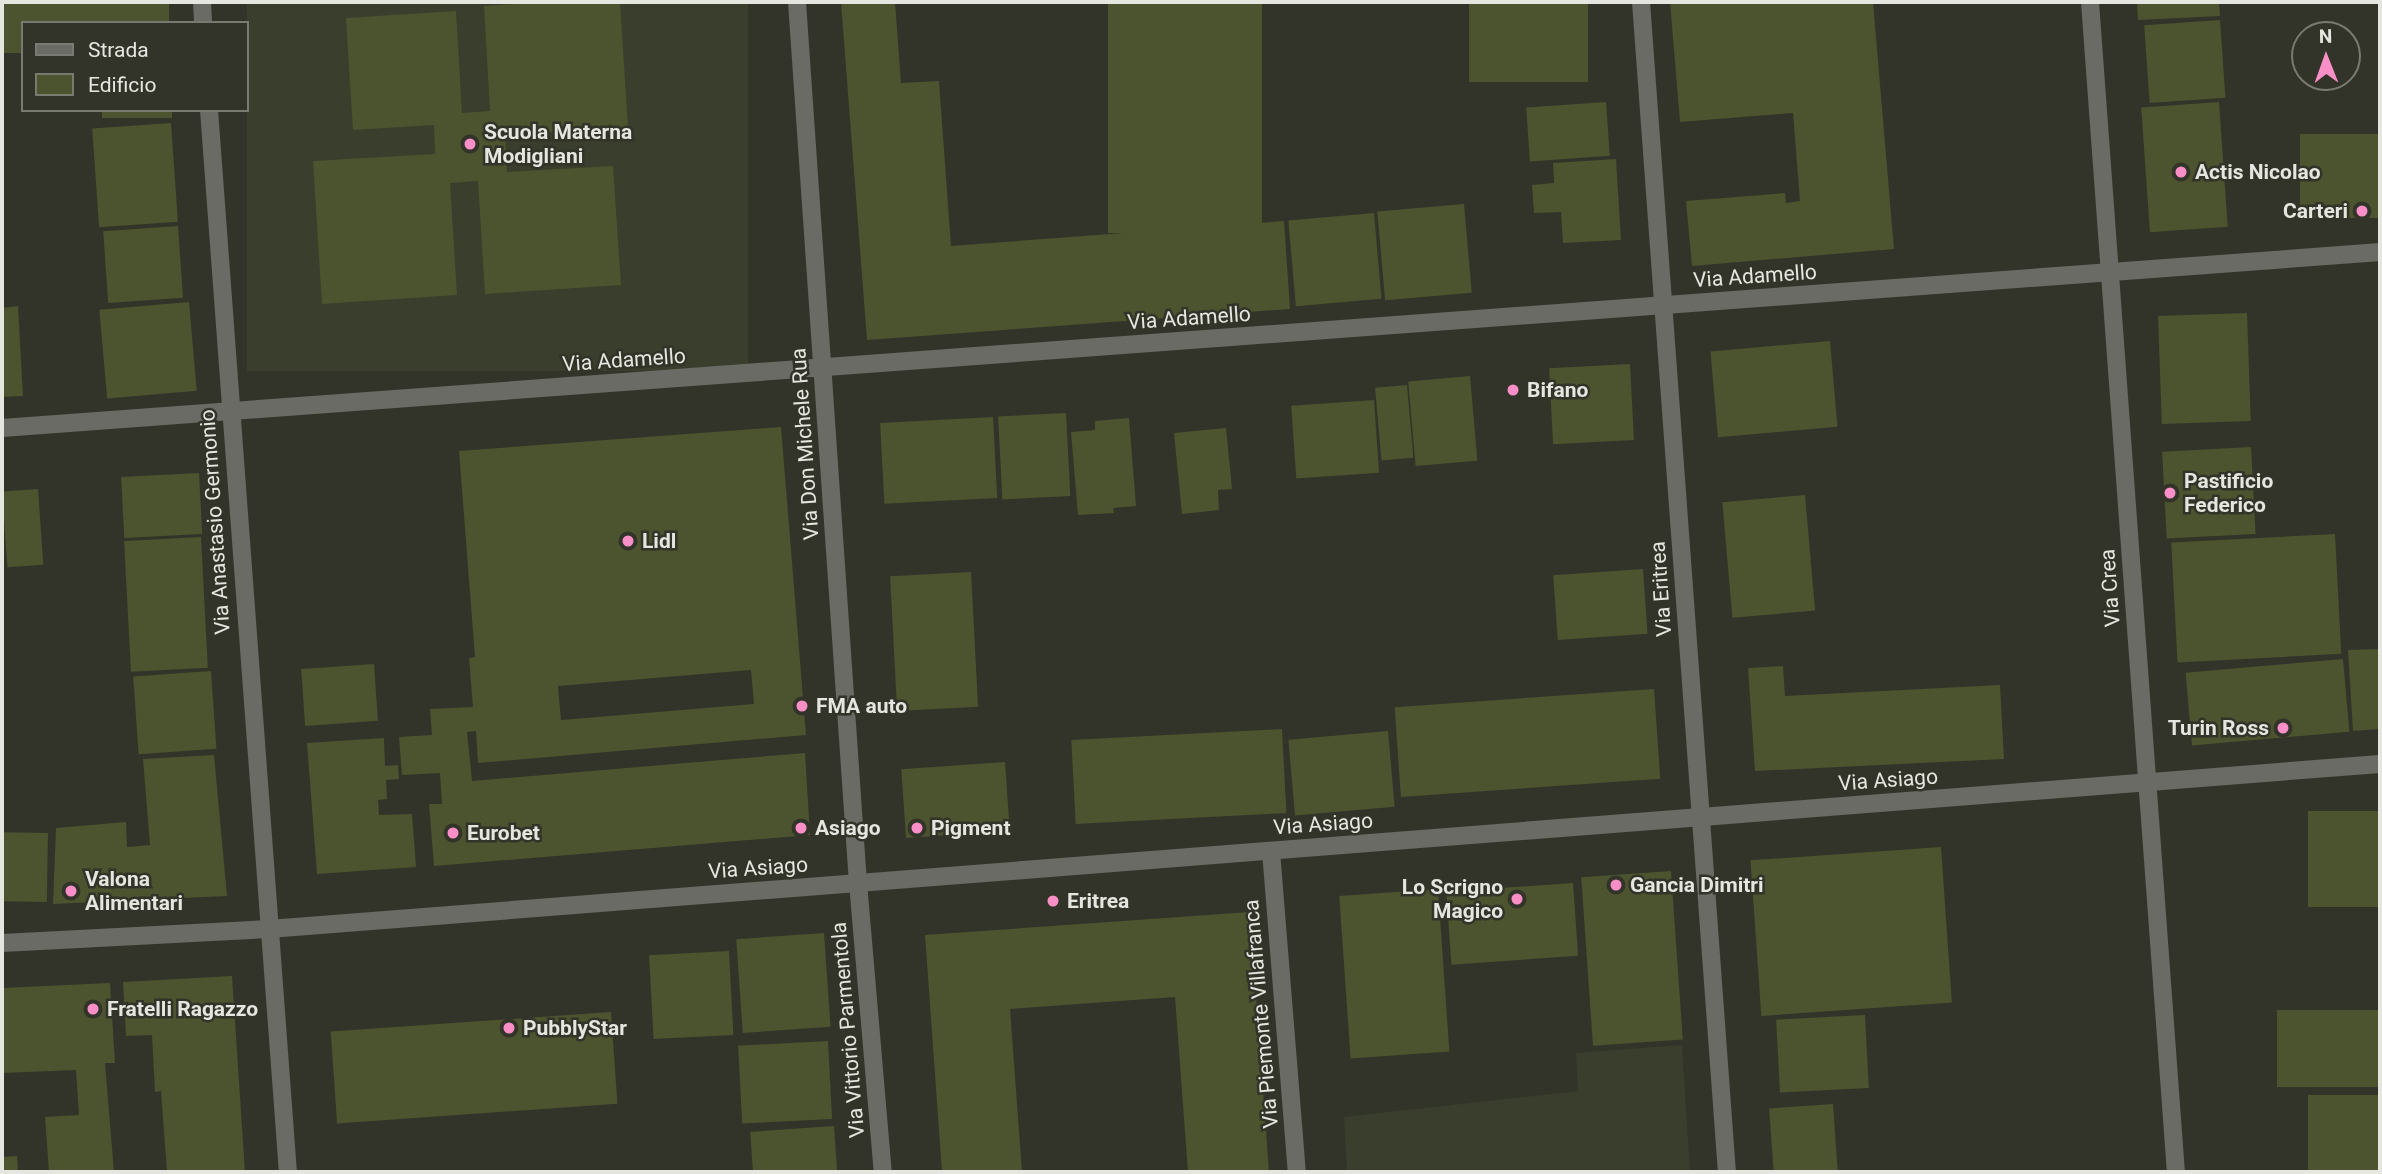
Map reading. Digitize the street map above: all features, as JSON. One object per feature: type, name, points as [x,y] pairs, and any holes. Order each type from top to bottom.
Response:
[{"type":"street","points":[[202,2],[203,21]]},
{"type":"street","name":"Via Don Michele Rua","points":[[797,2],[858,883]]},
{"type":"street","name":"Via Eritrea","points":[[1641,2],[1727,1172]]},
{"type":"street","name":"Via Crea","points":[[2090,2],[2112,272],[2146,783],[2176,1172]]},
{"type":"street","name":"Via Anastasio Germonio","points":[[209,112],[269,929]]},
{"type":"street","name":"Via Adamello","points":[[2,428],[2380,252]]},
{"type":"street","name":"Via Asiago","points":[[2,943],[269,929],[2380,764]]},
{"type":"street","name":"Via Piemonte Villafranca","points":[[1271,851],[1297,1172]]},
{"type":"street","name":"Via Vittorio Parmentola","points":[[858,883],[883,1172]]},
{"type":"street","points":[[269,929],[288,1172]]},
{"type":"shaded area","points":[[247,2],[748,2],[748,371],[247,371]]},
{"type":"shaded area","points":[[1682,1045],[1690,1172],[1347,1172],[1344,1117],[1578,1091],[1576,1053]]},
{"type":"building","points":[[2,2],[169,2],[169,21],[21,21],[21,53],[4,53]]},
{"type":"building","name":"Scuola Materna Modigliani","points":[[544,2],[620,2],[628,127],[505,135],[507,172],[613,166],[621,285],[485,294],[478,181],[450,183],[457,295],[322,304],[313,161],[435,154],[434,125],[353,130],[346,18],[456,11],[462,113],[490,111],[484,6]]},
{"type":"building","points":[[841,2],[895,2],[901,83],[939,81],[951,246],[1284,221],[1290,309],[867,340]]},
{"type":"building","points":[[1108,2],[1262,2],[1262,233],[1108,233]]},
{"type":"building","points":[[1469,2],[1588,2],[1588,82],[1469,82]]},
{"type":"building","points":[[1670,2],[1873,2],[1894,249],[1692,266],[1686,201],[1785,193],[1786,203],[1800,201],[1793,113],[1680,122]]},
{"type":"building","points":[[2137,2],[2219,2],[2220,16],[2138,20]]},
{"type":"building","points":[[2220,20],[2225,98],[2150,103],[2144,25]]},
{"type":"building","points":[[1606,102],[1610,156],[1530,161],[1526,108]]},
{"type":"building","points":[[2219,102],[2228,227],[2150,232],[2141,107]]},
{"type":"building","points":[[102,112],[172,112],[172,118],[102,118]]},
{"type":"building","points":[[171,123],[178,222],[99,227],[92,129]]},
{"type":"building","points":[[2300,134],[2380,134],[2380,218],[2300,218]]},
{"type":"building","points":[[1616,159],[1621,240],[1563,243],[1561,212],[1534,213],[1532,185],[1554,183],[1553,163]]},
{"type":"building","points":[[1464,204],[1472,293],[1385,300],[1377,212]]},
{"type":"building","points":[[1374,213],[1381,299],[1296,306],[1288,220]]},
{"type":"building","points":[[178,226],[183,298],[108,303],[103,231]]},
{"type":"building","points":[[189,302],[197,391],[107,399],[99,310]]},
{"type":"building","points":[[18,306],[23,396],[2,397],[2,308]]},
{"type":"building","points":[[2247,313],[2251,421],[2162,424],[2158,316]]},
{"type":"building","points":[[1830,341],[1837,427],[1718,437],[1710,351]]},
{"type":"building","points":[[1630,364],[1634,440],[1553,444],[1549,368]]},
{"type":"building","points":[[1470,376],[1477,461],[1416,466],[1408,381]]},
{"type":"building","points":[[1407,385],[1413,458],[1381,461],[1375,388]]},
{"type":"building","points":[[1374,400],[1379,473],[1296,479],[1291,406]]},
{"type":"building","points":[[1066,413],[1070,496],[1002,499],[998,417]]},
{"type":"building","points":[[993,417],[997,498],[884,504],[880,423]]},
{"type":"building","points":[[1129,418],[1136,506],[1113,508],[1114,513],[1078,515],[1071,432],[1095,430],[1095,421]]},
{"type":"building","points":[[781,427],[806,735],[478,763],[476,731],[467,732],[472,781],[805,753],[810,835],[434,866],[429,804],[442,804],[440,773],[402,775],[399,737],[432,735],[430,709],[473,707],[469,658],[475,657],[459,451]],"holes":[[[751,670],[754,704],[561,720],[558,686]]]},
{"type":"building","points":[[1226,428],[1232,489],[1218,490],[1219,510],[1182,514],[1174,433]]},
{"type":"building","points":[[2251,447],[2256,534],[2167,539],[2162,452]]},
{"type":"building","points":[[199,473],[202,534],[124,538],[121,477]]},
{"type":"building","points":[[38,489],[43,565],[7,567],[2,492]]},
{"type":"building","points":[[1805,495],[1815,611],[1732,618],[1722,502]]},
{"type":"building","points":[[2335,534],[2341,654],[2178,662],[2171,543]]},
{"type":"building","points":[[201,537],[208,668],[131,672],[124,541]]},
{"type":"building","points":[[1643,569],[1648,634],[1558,640],[1553,575]]},
{"type":"building","points":[[971,572],[978,707],[897,711],[890,576]]},
{"type":"building","points":[[2380,649],[2380,729],[2353,731],[2348,650]]},
{"type":"building","points":[[2343,659],[2349,732],[2192,745],[2186,673]]},
{"type":"building","points":[[374,664],[378,721],[305,726],[301,669]]},
{"type":"building","points":[[1783,666],[1785,696],[2000,685],[2004,759],[1755,771],[1748,668]]},
{"type":"building","points":[[211,671],[216,749],[139,754],[133,676]]},
{"type":"building","points":[[1654,689],[1660,779],[1401,797],[1395,707]]},
{"type":"building","points":[[1282,729],[1286,813],[1076,824],[1071,740]]},
{"type":"building","points":[[1388,731],[1395,807],[1295,815],[1288,740]]},
{"type":"building","points":[[384,738],[385,766],[398,765],[399,779],[386,780],[387,799],[378,800],[379,815],[412,814],[416,867],[317,874],[307,743]]},
{"type":"building","points":[[214,755],[227,896],[53,904],[56,828],[126,822],[127,847],[150,845],[143,759]]},
{"type":"building","points":[[1005,762],[1010,831],[906,838],[901,769]]},
{"type":"building","points":[[2308,811],[2380,811],[2380,907],[2308,907]]},
{"type":"building","points":[[2,832],[48,833],[47,902],[2,901]]},
{"type":"building","points":[[1941,847],[1952,1003],[1761,1016],[1750,860]]},
{"type":"building","points":[[1671,871],[1683,1040],[1593,1046],[1581,877]]},
{"type":"building","points":[[1573,883],[1578,956],[1451,965],[1446,892]]},
{"type":"building","points":[[1438,889],[1449,1052],[1351,1059],[1339,896]]},
{"type":"building","points":[[1250,912],[1269,1172],[1188,1172],[1175,997],[1010,1009],[1022,1172],[942,1172],[925,935]]},
{"type":"building","points":[[824,933],[831,1027],[743,1033],[736,939]]},
{"type":"building","points":[[729,951],[733,1035],[654,1039],[649,955]]},
{"type":"building","points":[[232,976],[245,1172],[167,1172],[161,1091],[155,1092],[152,1035],[126,1036],[123,982]]},
{"type":"building","points":[[110,983],[115,1063],[105,1063],[114,1172],[49,1172],[45,1117],[79,1115],[76,1070],[2,1073],[2,988]]},
{"type":"building","points":[[2277,1010],[2380,1010],[2380,1087],[2277,1087]]},
{"type":"building","points":[[611,1012],[617,1104],[337,1123],[331,1032]]},
{"type":"building","points":[[1865,1015],[1869,1088],[1780,1093],[1776,1020]]},
{"type":"building","points":[[828,1041],[832,1119],[742,1124],[738,1046]]},
{"type":"building","points":[[2308,1095],[2380,1095],[2380,1172],[2308,1172]]},
{"type":"building","points":[[1833,1104],[1838,1172],[1774,1172],[1769,1108]]},
{"type":"building","points":[[834,1126],[837,1172],[753,1172],[750,1132]]},
{"type":"building","points":[[17,1156],[18,1172],[3,1172],[2,1157]]},
{"type":"place","name":"Scuola Materna Modigliani","points":[[470,144]]},
{"type":"place","name":"Actis Nicolao","points":[[2181,172]]},
{"type":"place","name":"Carteri","points":[[2362,211]]},
{"type":"place","name":"Bifano","points":[[1513,390]]},
{"type":"place","name":"Pastificio Federico","points":[[2170,493]]},
{"type":"place","name":"Lidl","points":[[628,541]]},
{"type":"place","name":"FMA auto","points":[[802,706]]},
{"type":"place","name":"Turin Ross","points":[[2283,728]]},
{"type":"place","name":"Asiago","points":[[801,828]]},
{"type":"place","name":"Pigment","points":[[917,828]]},
{"type":"place","name":"Eurobet","points":[[453,833]]},
{"type":"place","name":"Gancia Dimitri","points":[[1616,885]]},
{"type":"place","name":"Valona Alimentari","points":[[71,891]]},
{"type":"place","name":"Lo Scrigno Magico","points":[[1517,899]]},
{"type":"place","name":"Eritrea","points":[[1053,901]]},
{"type":"place","name":"Fratelli Ragazzo","points":[[93,1009]]},
{"type":"place","name":"PubblyStar","points":[[509,1028]]}]
